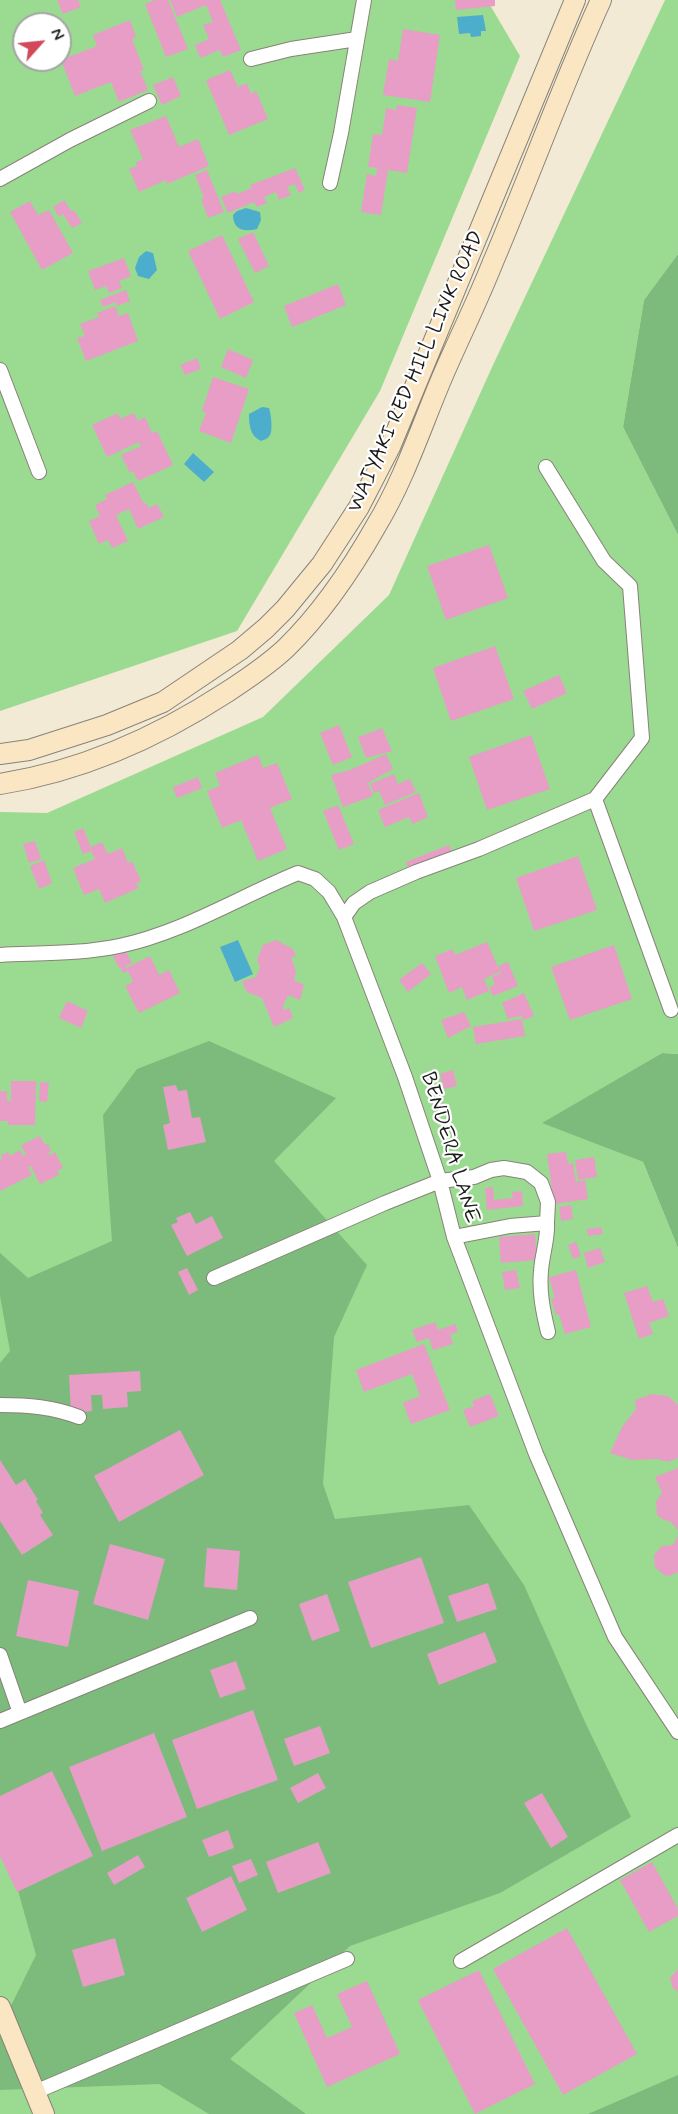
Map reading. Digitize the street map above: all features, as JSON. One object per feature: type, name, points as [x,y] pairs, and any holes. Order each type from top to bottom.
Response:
[{"type":"main road","name":"WAIYAKI RED HILL LINK ROAD","points":[[0,754],[29,750],[107,725],[163,702],[214,669],[266,628],[322,564],[359,507],[390,447],[575,0]]},
{"type":"main road","name":"WAIYAKI RED HILL LINK ROAD","points":[[0,784],[42,776],[89,762],[134,744],[190,716],[246,679],[278,654],[324,606],[377,525],[399,482],[443,375],[493,264],[600,0]]},
{"type":"main road","points":[[1,2011],[44,2114]]},
{"type":"street","points":[[330,183],[364,0]]},
{"type":"street","points":[[251,59],[291,49],[357,39]]},
{"type":"street","points":[[0,180],[70,140],[149,101]]},
{"type":"street","points":[[0,370],[39,472]]},
{"type":"street","points":[[344,917],[354,903],[370,892],[479,849],[594,799],[642,738],[630,586],[604,561],[546,467]]},
{"type":"street","points":[[594,799],[671,1010]]},
{"type":"street","name":"BENDERA LANE","points":[[0,955],[83,951],[119,946],[158,935],[298,873],[315,879],[329,892],[344,917],[382,1013],[440,1181],[454,1237],[536,1454],[615,1637],[678,1732]]},
{"type":"street","points":[[214,1278],[440,1181],[474,1177],[491,1170],[504,1168],[527,1172],[541,1183],[548,1202],[548,1238],[540,1283],[541,1304],[548,1332]]},
{"type":"street","points":[[454,1237],[510,1226],[547,1223]]},
{"type":"street","points":[[0,1405],[27,1405],[60,1410],[79,1417]]},
{"type":"street","points":[[0,1721],[250,1618]]},
{"type":"street","points":[[0,1655],[20,1713]]},
{"type":"street","points":[[461,1961],[678,1835]]},
{"type":"street","points":[[35,2091],[347,1959]]},
{"type":"green space","points":[[0,0],[487,0],[520,56],[380,391],[237,631],[0,711]]},
{"type":"green space","points":[[665,0],[678,0],[678,254],[644,300],[623,427],[678,535],[678,1054],[662,1053],[543,1123],[643,1162],[678,1248],[678,2114],[0,2114],[0,812],[47,813],[263,717],[389,595],[493,365]]},
{"type":"green space","points":[[678,254],[678,535],[623,427],[644,300]]},
{"type":"green space","points":[[209,1041],[336,1098],[274,1161],[367,1265],[334,1337],[323,1484],[335,1519],[469,1505],[524,1585],[585,1722],[631,1817],[500,1893],[350,1946],[230,2059],[306,2114],[209,2114],[159,2084],[0,2090],[0,2028],[36,1955],[0,1826],[0,1363],[10,1351],[0,1296],[0,1253],[28,1278],[112,1241],[103,1115],[137,1069]]},
{"type":"green space","points":[[662,1053],[678,1054],[678,1248],[643,1162],[542,1123]]},
{"type":"green space","points":[[678,2075],[678,2114],[588,2114]]},
{"type":"water","points":[[483,15],[486,31],[481,31],[481,36],[471,37],[470,33],[459,34],[457,17]]},
{"type":"water","points":[[246,208],[260,212],[261,220],[257,229],[244,230],[235,224],[233,215]]},
{"type":"water","points":[[146,251],[153,253],[157,270],[149,279],[138,276],[135,268],[139,257]]},
{"type":"water","points":[[262,407],[269,408],[272,426],[269,436],[261,441],[252,433],[249,414]]},
{"type":"water","points":[[193,453],[214,472],[204,482],[184,464]]},
{"type":"water","points":[[238,940],[253,974],[235,982],[220,947]]},
{"type":"building","points":[[57,0],[78,0],[81,7],[62,12]]},
{"type":"building","points":[[155,0],[168,0],[188,49],[166,57],[145,4]]},
{"type":"building","points":[[170,0],[220,0],[241,50],[223,57],[220,50],[200,58],[195,45],[209,39],[203,25],[213,22],[206,5],[177,17]]},
{"type":"building","points":[[455,0],[495,0],[495,6],[456,10]]},
{"type":"building","points":[[130,20],[136,37],[132,39],[144,70],[140,71],[148,90],[119,102],[111,82],[75,96],[66,72],[72,72],[72,56],[97,46],[93,35]]},
{"type":"building","points":[[403,29],[440,35],[430,102],[383,95],[389,59],[398,61]]},
{"type":"building","points":[[230,70],[238,87],[247,83],[251,94],[256,91],[268,119],[229,135],[206,80]]},
{"type":"building","points":[[173,77],[181,96],[162,105],[153,85]]},
{"type":"building","points":[[397,105],[417,108],[407,173],[388,170],[381,215],[361,212],[367,174],[376,176],[377,168],[368,167],[373,134],[382,135],[386,108],[396,110]]},
{"type":"building","points":[[166,116],[179,147],[198,139],[209,166],[167,184],[166,180],[139,192],[129,169],[137,166],[136,162],[143,159],[130,130]]},
{"type":"building","points":[[295,168],[305,190],[299,193],[295,184],[287,187],[291,195],[279,200],[276,192],[264,197],[267,203],[257,207],[254,202],[228,213],[221,197],[235,191],[237,194],[252,188],[250,185]]},
{"type":"building","points":[[207,170],[224,212],[208,218],[201,199],[204,198],[195,175]]},
{"type":"building","points":[[64,200],[82,223],[72,228],[63,214],[59,217],[53,207]]},
{"type":"building","points":[[30,201],[38,215],[49,210],[73,253],[42,270],[10,212]]},
{"type":"building","points":[[253,232],[269,266],[255,273],[238,239]]},
{"type":"building","points":[[222,235],[254,302],[220,319],[188,251]]},
{"type":"building","points":[[124,258],[131,276],[119,281],[122,288],[109,293],[106,286],[95,290],[88,271]]},
{"type":"building","points":[[338,284],[346,305],[292,327],[284,306]]},
{"type":"building","points":[[126,290],[130,301],[117,306],[116,302],[103,307],[100,300]]},
{"type":"building","points":[[115,306],[119,316],[128,313],[138,341],[86,361],[77,338],[85,336],[80,324],[99,317],[97,313]]},
{"type":"building","points":[[228,349],[253,360],[246,378],[221,367]]},
{"type":"building","points":[[197,358],[201,369],[185,375],[180,365]]},
{"type":"building","points":[[213,377],[249,389],[231,443],[199,431],[206,413],[202,411]]},
{"type":"building","points":[[118,413],[120,419],[134,413],[138,421],[145,417],[152,433],[157,431],[173,465],[138,481],[133,471],[130,473],[121,455],[141,446],[139,442],[107,457],[92,425]]},
{"type":"building","points":[[133,482],[144,504],[146,503],[149,508],[157,504],[164,517],[138,529],[129,509],[116,515],[128,541],[112,548],[108,540],[99,544],[89,521],[100,516],[95,505],[107,499],[105,495]]},
{"type":"building","points":[[489,545],[508,598],[446,620],[427,566]]},
{"type":"building","points":[[495,646],[514,699],[451,721],[433,668]]},
{"type":"building","points":[[559,675],[567,693],[532,709],[523,691]]},
{"type":"building","points":[[339,725],[352,757],[333,765],[320,733]]},
{"type":"building","points":[[382,728],[392,751],[366,758],[358,737]]},
{"type":"building","points":[[531,735],[550,789],[487,810],[469,757]]},
{"type":"building","points":[[386,754],[393,769],[368,783],[373,796],[343,807],[331,775],[350,770]]},
{"type":"building","points":[[258,755],[263,768],[277,763],[292,799],[270,808],[287,849],[258,861],[241,820],[222,828],[207,791],[220,786],[215,773]]},
{"type":"building","points":[[394,774],[398,784],[410,779],[416,792],[385,805],[379,791],[374,793],[370,784]]},
{"type":"building","points":[[198,777],[202,788],[177,798],[173,787]]},
{"type":"building","points":[[419,793],[428,817],[412,824],[409,817],[385,827],[378,810]]},
{"type":"building","points":[[338,805],[354,844],[339,850],[323,811]]},
{"type":"building","points":[[83,828],[91,847],[102,842],[108,854],[122,848],[128,863],[132,861],[141,881],[136,883],[139,888],[105,903],[99,889],[84,895],[73,868],[95,859],[91,851],[83,854],[74,832]]},
{"type":"building","points":[[35,841],[41,859],[29,863],[23,844]]},
{"type":"building","points":[[449,845],[453,855],[410,873],[406,862]]},
{"type":"building","points":[[578,856],[597,910],[534,931],[516,878]]},
{"type":"building","points":[[44,860],[52,883],[39,889],[30,866]]},
{"type":"building","points":[[276,940],[293,949],[296,956],[291,958],[296,971],[294,980],[304,985],[300,1000],[288,995],[283,1006],[284,1010],[289,1008],[293,1018],[274,1027],[262,998],[247,992],[243,981],[256,977],[260,967],[257,960],[263,945]]},
{"type":"building","points":[[487,942],[500,972],[484,979],[489,991],[467,1000],[462,987],[449,993],[435,956],[453,949],[455,955]]},
{"type":"building","points":[[614,945],[632,999],[570,1020],[551,967]]},
{"type":"building","points":[[123,946],[132,963],[125,966],[126,968],[150,956],[159,975],[169,970],[180,993],[139,1013],[125,986],[133,982],[128,971],[123,973],[111,952]]},
{"type":"building","points":[[508,962],[518,986],[493,996],[489,987],[495,984],[492,977],[501,973],[498,966]]},
{"type":"building","points":[[422,963],[431,974],[408,992],[399,980]]},
{"type":"building","points":[[524,993],[534,1016],[524,1020],[521,1016],[508,1019],[502,1003]]},
{"type":"building","points":[[67,1001],[88,1011],[81,1028],[59,1018]]},
{"type":"building","points":[[464,1012],[471,1026],[448,1038],[441,1020]]},
{"type":"building","points":[[522,1019],[525,1036],[476,1044],[473,1027]]},
{"type":"building","points":[[453,1070],[457,1086],[444,1089],[440,1074]]},
{"type":"building","points":[[11,1081],[36,1081],[35,1125],[8,1125],[8,1121],[0,1121],[0,1091],[7,1091],[7,1101],[11,1101]]},
{"type":"building","points":[[40,1082],[49,1083],[47,1102],[39,1101]]},
{"type":"building","points":[[176,1085],[178,1091],[187,1090],[192,1118],[200,1117],[206,1142],[168,1150],[163,1125],[170,1123],[163,1087]]},
{"type":"building","points":[[40,1136],[45,1145],[48,1144],[51,1151],[48,1153],[50,1155],[55,1152],[63,1168],[57,1171],[59,1175],[40,1184],[31,1166],[28,1167],[32,1175],[0,1191],[1,1155],[8,1152],[10,1156],[20,1150],[23,1156],[26,1155],[21,1145]]},
{"type":"building","points":[[566,1152],[568,1164],[573,1163],[576,1182],[585,1180],[588,1199],[554,1204],[547,1154]]},
{"type":"building","points":[[594,1157],[597,1177],[578,1180],[575,1160]]},
{"type":"building","points":[[493,1187],[494,1200],[513,1198],[512,1192],[522,1191],[523,1206],[487,1210],[485,1188]]},
{"type":"building","points":[[571,1205],[573,1219],[561,1221],[559,1207]]},
{"type":"building","points":[[190,1212],[196,1224],[212,1216],[223,1238],[187,1256],[171,1225],[178,1222],[176,1218]]},
{"type":"building","points":[[601,1227],[603,1234],[588,1236],[587,1229]]},
{"type":"building","points":[[535,1234],[537,1260],[501,1263],[499,1237]]},
{"type":"building","points":[[576,1242],[581,1256],[573,1259],[568,1245]]},
{"type":"building","points":[[600,1248],[605,1262],[588,1268],[584,1253]]},
{"type":"building","points":[[187,1268],[198,1290],[189,1295],[178,1272]]},
{"type":"building","points":[[516,1270],[520,1288],[505,1290],[502,1272]]},
{"type":"building","points":[[576,1270],[591,1327],[565,1334],[559,1314],[556,1315],[551,1299],[555,1298],[549,1277]]},
{"type":"building","points":[[647,1286],[653,1302],[663,1299],[669,1316],[649,1323],[653,1334],[639,1339],[624,1293]]},
{"type":"building","points":[[435,1322],[438,1330],[455,1324],[458,1332],[450,1335],[453,1344],[433,1350],[429,1338],[417,1342],[412,1330]]},
{"type":"building","points":[[424,1344],[450,1410],[411,1424],[403,1403],[420,1396],[412,1374],[364,1392],[356,1370]]},
{"type":"building","points":[[140,1371],[141,1391],[127,1392],[128,1407],[103,1409],[102,1395],[91,1395],[92,1411],[71,1413],[69,1375]]},
{"type":"building","points":[[490,1394],[499,1416],[470,1427],[463,1410],[474,1406],[472,1401]]},
{"type":"building","points":[[652,1394],[668,1396],[678,1405],[678,1458],[667,1462],[658,1459],[632,1460],[610,1453],[622,1427],[636,1409],[635,1400]]},
{"type":"building","points":[[180,1430],[204,1475],[119,1522],[94,1476]]},
{"type":"building","points":[[0,1460],[16,1485],[25,1479],[38,1500],[36,1501],[43,1513],[40,1515],[53,1535],[22,1555],[0,1521]]},
{"type":"building","points":[[678,1468],[678,1530],[671,1522],[657,1515],[656,1502],[662,1493],[655,1477]]},
{"type":"building","points":[[678,1536],[678,1572],[670,1576],[664,1575],[655,1567],[654,1555],[662,1546],[673,1545]]},
{"type":"building","points":[[110,1544],[165,1559],[148,1620],[93,1604]]},
{"type":"building","points":[[207,1548],[240,1551],[237,1590],[204,1587]]},
{"type":"building","points":[[421,1557],[444,1623],[371,1648],[348,1582]]},
{"type":"building","points":[[28,1580],[79,1591],[68,1647],[16,1636]]},
{"type":"building","points":[[488,1583],[497,1609],[457,1622],[448,1596]]},
{"type":"building","points":[[327,1594],[340,1631],[312,1641],[299,1604]]},
{"type":"building","points":[[485,1632],[497,1662],[439,1685],[427,1654]]},
{"type":"building","points":[[236,1661],[246,1689],[220,1698],[210,1670]]},
{"type":"building","points":[[253,1710],[278,1780],[197,1809],[172,1740]]},
{"type":"building","points":[[320,1726],[330,1753],[294,1766],[284,1739]]},
{"type":"building","points":[[154,1733],[187,1817],[102,1851],[69,1767]]},
{"type":"building","points":[[52,1771],[93,1856],[17,1892],[0,1856],[0,1796]]},
{"type":"building","points":[[318,1773],[326,1788],[298,1803],[290,1788]]},
{"type":"building","points":[[542,1793],[568,1837],[551,1848],[524,1803]]},
{"type":"building","points":[[228,1830],[234,1848],[209,1857],[202,1840]]},
{"type":"building","points":[[318,1842],[331,1873],[278,1893],[266,1862]]},
{"type":"building","points":[[138,1855],[145,1867],[114,1885],[107,1873]]},
{"type":"building","points":[[251,1859],[258,1875],[239,1883],[232,1866]]},
{"type":"building","points":[[652,1862],[678,1909],[678,1916],[649,1932],[620,1880]]},
{"type":"building","points":[[231,1876],[247,1910],[202,1932],[186,1898]]},
{"type":"building","points":[[567,1928],[637,2054],[563,2095],[493,1969]]},
{"type":"building","points":[[115,1938],[125,1975],[83,1987],[72,1950]]},
{"type":"building","points":[[678,1969],[678,1992],[673,1988],[670,1978]]},
{"type":"building","points":[[479,1970],[535,2084],[475,2114],[418,2000]]},
{"type":"building","points":[[367,1981],[400,2054],[327,2087],[294,2013],[312,2005],[327,2038],[352,2027],[337,1994]]}]
